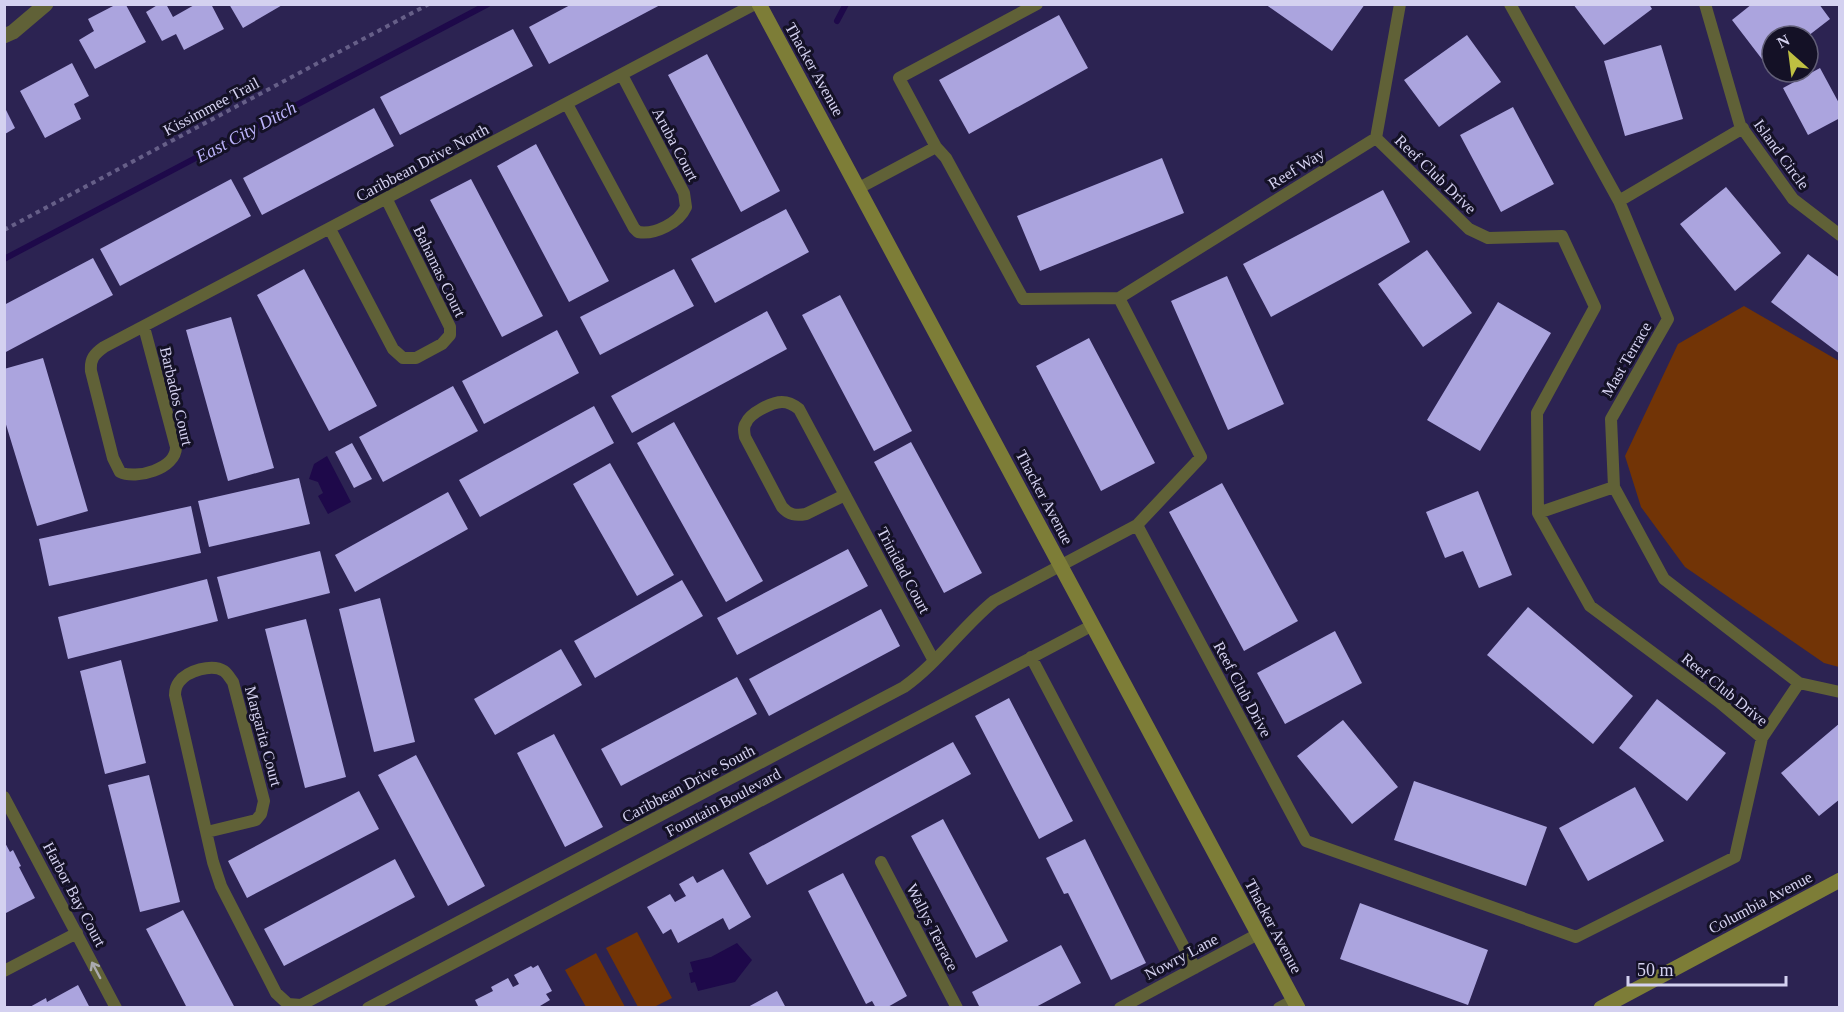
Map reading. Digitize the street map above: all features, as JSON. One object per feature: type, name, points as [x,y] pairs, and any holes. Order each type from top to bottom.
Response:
[{"type":"street","points":[[4,36],[13,32],[46,4]]},
{"type":"street","name":"Thacker Avenue","points":[[757,4],[859,188],[1296,1004]]},
{"type":"street","name":"Columbia Avenue","points":[[1601,1008],[1839,880]]},
{"type":"lane","name":"Caribbean Drive North","points":[[104,347],[757,4]]},
{"type":"lane","points":[[1037,4],[899,78],[936,147],[946,158],[1023,299],[1119,298],[1201,457],[1137,525],[1061,564]]},
{"type":"lane","points":[[1376,138],[1400,4]]},
{"type":"lane","name":"Mast Terrace","points":[[1510,4],[1619,201],[1668,320],[1611,419],[1614,487],[1664,579],[1799,683],[1839,692]]},
{"type":"lane","name":"Island Circle","points":[[1705,4],[1743,128],[1793,199],[1839,235]]},
{"type":"lane","name":"Aruba Court","points":[[567,104],[634,228],[638,232],[652,232],[678,219],[686,207],[684,193],[622,75]]},
{"type":"lane","points":[[1619,201],[1743,128]]},
{"type":"lane","name":"Reef Way","points":[[1119,298],[1376,138]]},
{"type":"lane","name":"Reef Club Drive","points":[[1137,525],[1306,841],[1576,937],[1735,857],[1762,738],[1719,702],[1590,606],[1538,513],[1537,413],[1595,307],[1562,236],[1488,238],[1469,229],[1376,138]]},
{"type":"lane","points":[[859,188],[936,147]]},
{"type":"lane","name":"Bahamas Court","points":[[330,229],[393,349],[404,358],[416,358],[442,344],[450,335],[450,327],[387,200]]},
{"type":"lane","name":"Barbados Court","points":[[104,347],[92,358],[90,364],[116,466],[120,472],[132,475],[162,468],[173,460],[176,447],[144,327]]},
{"type":"lane","name":"Trinidad Court","points":[[845,495],[806,514],[787,512],[782,507],[745,437],[744,430],[748,418],[775,403],[794,405],[799,409],[934,661]]},
{"type":"lane","points":[[1538,513],[1614,487]]},
{"type":"lane","name":"Caribbean Drive South","points":[[309,1002],[904,687],[934,661],[994,601],[1061,564]]},
{"type":"lane","name":"Fountain Boulevard","points":[[368,1008],[1093,625]]},
{"type":"lane","points":[[1031,657],[1195,968]]},
{"type":"lane","name":"Margarita Court","points":[[207,832],[256,820],[261,814],[264,801],[233,682],[224,671],[217,668],[191,673],[184,677],[175,688],[213,862],[221,886],[276,993],[288,1004],[294,1006],[309,1002]]},
{"type":"lane","points":[[1762,738],[1799,683]]},
{"type":"lane","name":"Harbor Bay Court","points":[[4,797],[116,1008]]},
{"type":"lane","name":"Wallys Terrace","points":[[881,862],[957,1008]]},
{"type":"lane","points":[[4,971],[77,933]]},
{"type":"lane","name":"Nowry Lane","points":[[1120,1008],[1258,934]]},
{"type":"lane","points":[[1279,1008],[1296,1004]]},
{"type":"path","name":"Kissimmee Trail","points":[[4,230],[429,4]]},
{"type":"shaded area","points":[[1744,306],[1839,361],[1839,667],[1824,663],[1685,567],[1641,507],[1625,456],[1678,344]]},
{"type":"shaded area","points":[[327,456],[351,502],[328,514],[318,496],[323,493],[318,482],[309,479],[314,464]]},
{"type":"shaded area","points":[[637,932],[672,998],[654,1007],[638,1007],[606,948]]},
{"type":"shaded area","points":[[737,943],[752,960],[735,982],[698,991],[695,982],[691,983],[689,973],[693,972],[690,962],[711,957]]},
{"type":"shaded area","points":[[596,953],[625,1007],[586,1007],[565,970]]},
{"type":"building","points":[[159,4],[166,4],[173,17],[196,4],[211,4],[224,29],[184,50],[176,34],[162,41],[146,12]]},
{"type":"building","points":[[229,4],[284,4],[243,28]]},
{"type":"building","points":[[572,4],[662,4],[549,64],[529,27]]},
{"type":"building","points":[[1265,4],[1365,4],[1332,51]]},
{"type":"building","points":[[1573,4],[1649,4],[1652,9],[1604,45]]},
{"type":"building","points":[[1752,4],[1819,4],[1830,19],[1820,27],[1820,24],[1760,24],[1760,57],[1732,20]]},
{"type":"building","points":[[115,5],[126,5],[146,42],[95,69],[79,40],[94,31],[88,19]]},
{"type":"building","points":[[1059,15],[1088,68],[969,134],[939,80]]},
{"type":"building","points":[[513,29],[533,66],[400,135],[380,97]]},
{"type":"building","points":[[1467,35],[1501,82],[1439,127],[1404,80]]},
{"type":"building","points":[[1661,45],[1683,119],[1625,136],[1604,61]]},
{"type":"building","points":[[707,54],[780,191],[741,212],[668,75]]},
{"type":"building","points":[[72,63],[89,96],[74,104],[81,119],[45,138],[20,91]]},
{"type":"building","points":[[1820,68],[1840,105],[1840,118],[1808,135],[1783,88],[1790,84],[1820,84]]},
{"type":"building","points":[[1513,107],[1554,184],[1501,212],[1460,135]]},
{"type":"building","points":[[5,108],[15,128],[5,134]]},
{"type":"building","points":[[374,108],[394,146],[262,215],[243,178]]},
{"type":"building","points":[[536,144],[609,281],[569,302],[497,166]]},
{"type":"building","points":[[1162,158],[1184,213],[1040,271],[1017,216]]},
{"type":"building","points":[[231,179],[251,216],[120,286],[100,249]]},
{"type":"building","points":[[471,179],[543,316],[502,337],[430,200]]},
{"type":"building","points":[[1726,187],[1781,253],[1735,291],[1680,224]]},
{"type":"building","points":[[1383,190],[1410,242],[1271,317],[1243,264]]},
{"type":"building","points":[[786,209],[809,252],[715,303],[691,259]]},
{"type":"building","points":[[1427,250],[1472,313],[1423,347],[1378,284]]},
{"type":"building","points":[[1808,254],[1840,278],[1840,354],[1771,302]]},
{"type":"building","points":[[93,258],[113,295],[4,353],[4,305]]},
{"type":"building","points":[[304,269],[377,406],[329,431],[257,295]]},
{"type":"building","points":[[674,269],[694,306],[600,355],[580,317]]},
{"type":"building","points":[[1227,276],[1284,404],[1228,430],[1171,301]]},
{"type":"building","points":[[840,295],[912,431],[874,451],[802,315]]},
{"type":"building","points":[[1498,302],[1551,333],[1480,451],[1427,420]]},
{"type":"building","points":[[767,311],[787,349],[632,433],[611,396]]},
{"type":"building","points":[[231,317],[274,468],[228,481],[186,330]]},
{"type":"building","points":[[557,330],[579,373],[484,424],[462,381]]},
{"type":"building","points":[[1089,338],[1155,463],[1101,491],[1036,366]]},
{"type":"building","points":[[43,358],[88,511],[37,526],[4,418],[4,369]]},
{"type":"building","points":[[453,386],[478,431],[383,482],[359,437]]},
{"type":"building","points":[[594,406],[614,443],[480,517],[459,480]]},
{"type":"building","points":[[674,422],[763,581],[726,602],[637,443]]},
{"type":"building","points":[[911,442],[982,573],[944,593],[874,462]]},
{"type":"building","points":[[352,443],[372,479],[354,488],[335,452]]},
{"type":"building","points":[[610,463],[674,575],[637,596],[573,484]]},
{"type":"building","points":[[299,478],[310,524],[209,547],[198,501]]},
{"type":"building","points":[[1222,483],[1298,621],[1244,651],[1169,512]]},
{"type":"building","points":[[1478,491],[1512,575],[1479,588],[1463,551],[1445,558],[1426,512]]},
{"type":"building","points":[[448,492],[468,529],[355,592],[335,555]]},
{"type":"building","points":[[191,506],[201,553],[49,586],[39,539]]},
{"type":"building","points":[[848,549],[868,586],[737,655],[717,618]]},
{"type":"building","points":[[320,551],[330,593],[228,619],[217,577]]},
{"type":"building","points":[[207,579],[218,621],[68,659],[58,617]]},
{"type":"building","points":[[682,580],[703,616],[595,678],[574,641]]},
{"type":"building","points":[[380,598],[415,742],[374,752],[339,609]]},
{"type":"building","points":[[1528,607],[1633,696],[1593,744],[1487,655]]},
{"type":"building","points":[[881,609],[900,646],[769,716],[749,679]]},
{"type":"building","points":[[306,619],[346,777],[305,788],[265,629]]},
{"type":"building","points":[[1335,631],[1362,683],[1285,724],[1257,673]]},
{"type":"building","points":[[561,649],[582,685],[495,735],[474,699]]},
{"type":"building","points":[[121,660],[146,763],[105,774],[80,671]]},
{"type":"building","points":[[737,677],[757,714],[621,786],[601,749]]},
{"type":"building","points":[[1009,698],[1073,821],[1039,839],[975,716]]},
{"type":"building","points":[[1657,699],[1726,753],[1687,801],[1619,748]]},
{"type":"building","points":[[1343,720],[1398,787],[1352,824],[1297,756]]},
{"type":"building","points":[[1840,723],[1840,799],[1819,816],[1781,773]]},
{"type":"building","points":[[554,734],[603,827],[565,847],[517,753]]},
{"type":"building","points":[[953,742],[971,774],[767,885],[749,853]]},
{"type":"building","points":[[416,755],[485,886],[448,906],[378,775]]},
{"type":"building","points":[[149,775],[180,902],[140,912],[108,785]]},
{"type":"building","points":[[1414,781],[1547,827],[1526,886],[1394,840]]},
{"type":"building","points":[[1635,787],[1664,841],[1588,881],[1559,828]]},
{"type":"building","points":[[359,791],[379,829],[247,898],[228,861]]},
{"type":"building","points":[[943,819],[1008,941],[976,958],[911,836]]},
{"type":"building","points":[[1085,839],[1146,963],[1111,980],[1068,893],[1064,894],[1046,858]]},
{"type":"building","points":[[4,841],[10,852],[13,850],[35,898],[4,914]]},
{"type":"building","points":[[395,859],[415,897],[284,966],[264,929]]},
{"type":"building","points":[[723,869],[751,917],[729,930],[723,918],[678,943],[671,929],[663,934],[647,907],[670,894],[675,902],[686,896],[679,884],[693,876],[697,883]]},
{"type":"building","points":[[843,873],[907,996],[886,1008],[876,1008],[872,1001],[866,1004],[808,891]]},
{"type":"building","points":[[1360,903],[1488,950],[1468,1005],[1340,959]]},
{"type":"building","points":[[183,910],[235,1008],[187,1008],[146,929]]},
{"type":"building","points":[[1061,945],[1081,983],[1034,1008],[980,1008],[972,992]]},
{"type":"building","points":[[538,965],[552,991],[546,994],[550,1000],[540,1008],[479,1008],[475,1000],[493,991],[491,987],[508,978],[513,987],[519,984],[514,975]]},
{"type":"building","points":[[78,985],[90,1008],[28,1008],[46,998],[47,1002]]},
{"type":"building","points":[[777,991],[786,1008],[746,1008]]},
{"type":"waterway","name":"East City Ditch","points":[[4,259],[488,4]]},
{"type":"waterway","points":[[837,21],[846,4]]}]
